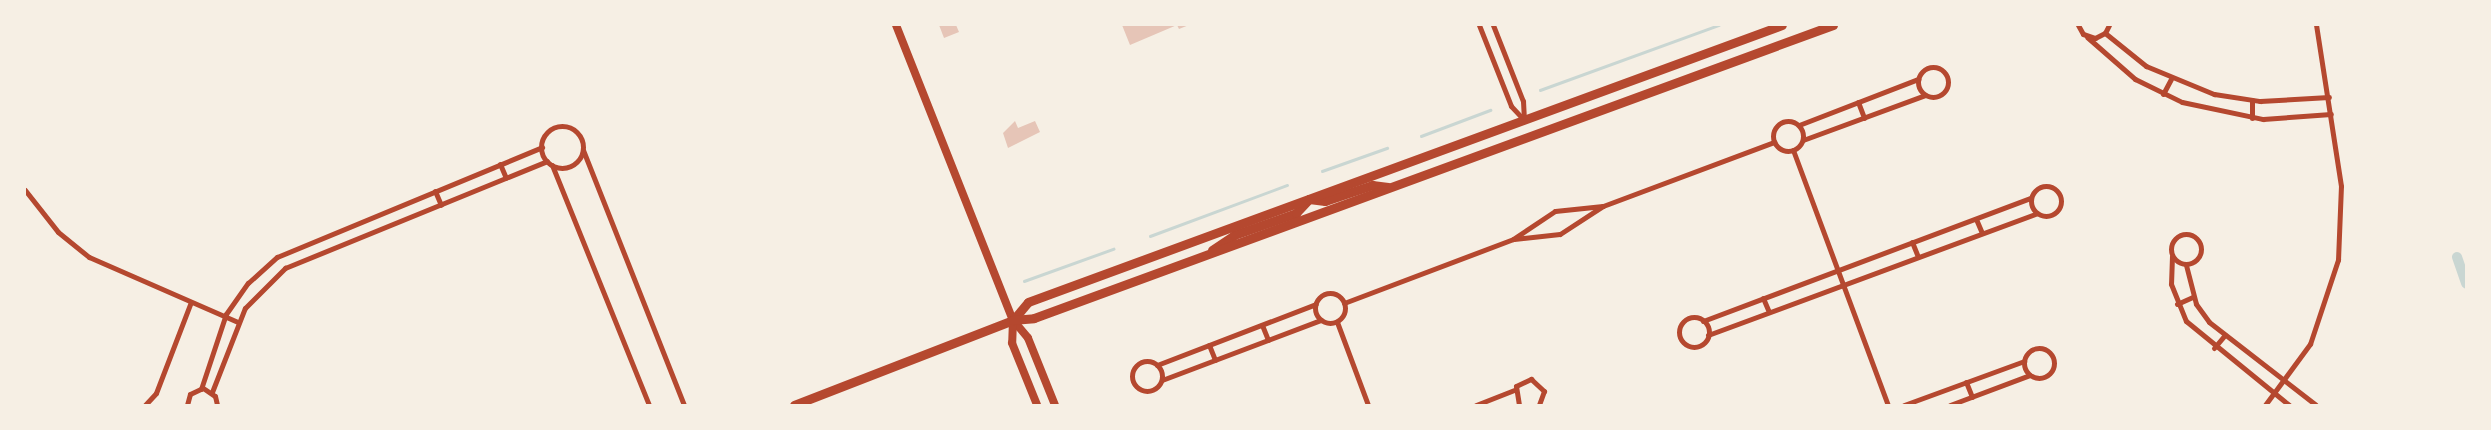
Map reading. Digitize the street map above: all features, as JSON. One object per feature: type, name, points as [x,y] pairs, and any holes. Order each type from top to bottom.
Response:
[{"type":"main road","points":[[896,25],[1012,320],[1028,338],[1055,405]]},
{"type":"main road","points":[[1037,405],[1012,343],[1012,320],[1028,302],[1782,25]]},
{"type":"main road","points":[[794,405],[1012,320],[1034,318],[1833,25]]},
{"type":"main road","points":[[1524,120],[1530,135]]},
{"type":"main road","points":[[1309,199],[1325,202],[1372,185],[1389,187]]},
{"type":"main road","points":[[1209,254],[1234,235],[1296,213],[1309,199]]},
{"type":"street","points":[[1479,25],[1511,106],[1524,120]]},
{"type":"street","points":[[1493,25],[1523,101],[1524,120]]},
{"type":"street","points":[[2078,25],[2087,37],[2116,66],[2163,94],[2210,110],[2252,118],[2331,114]]},
{"type":"street","points":[[2105,34],[2108,25]]},
{"type":"street","points":[[2264,405],[2275,393],[2310,344],[2336,273],[2342,209],[2329,97],[2316,25]]},
{"type":"street","points":[[2087,37],[2105,34]]},
{"type":"street","points":[[2105,34],[2128,55],[2172,79],[2214,94],[2252,100],[2329,97]]},
{"type":"street","points":[[1931,67],[1946,76],[1943,94],[1925,95],[1803,140],[1793,150],[1780,149],[1774,142],[1778,125],[1790,121],[1799,125],[1918,79],[1931,67]]},
{"type":"street","points":[[1918,79],[1925,95]]},
{"type":"street","points":[[2163,94],[2172,79]]},
{"type":"street","points":[[2252,100],[2252,118]]},
{"type":"street","points":[[1858,102],[1864,118]]},
{"type":"street","points":[[1799,125],[1803,140]]},
{"type":"street","points":[[649,405],[552,165],[547,161],[542,147],[546,134],[564,126],[580,136],[583,150],[684,405]]},
{"type":"street","points":[[1513,239],[1560,234],[1603,206],[1774,142]]},
{"type":"street","points":[[187,405],[190,394],[201,388],[226,316],[248,283],[278,257],[542,147]]},
{"type":"street","points":[[552,165],[572,165],[583,150]]},
{"type":"street","points":[[1793,150],[1888,405]]},
{"type":"street","points":[[217,405],[212,392],[238,322],[255,294],[285,268],[547,161]]},
{"type":"street","points":[[500,164],[506,178]]},
{"type":"street","points":[[2045,186],[2060,195],[2056,212],[2037,213],[1769,312],[1708,335],[1695,347],[1679,338],[1684,321],[1703,321],[1912,242],[2031,198],[2045,186]]},
{"type":"street","points":[[25,190],[40,212],[74,247],[238,322]]},
{"type":"street","points":[[435,191],[441,204]]},
{"type":"street","points":[[2031,198],[2037,213]]},
{"type":"street","points":[[1344,303],[1513,239],[1554,212],[1603,206]]},
{"type":"street","points":[[1976,219],[1982,233]]},
{"type":"street","points":[[2186,264],[2199,257],[2196,238],[2177,237],[2171,246],[2170,276],[2177,304],[2196,332],[2289,405]]},
{"type":"street","points":[[1912,242],[1918,257]]},
{"type":"street","points":[[2172,256],[2186,264],[2193,297],[2205,317],[2225,335],[2316,405]]},
{"type":"street","points":[[1328,294],[1344,303],[1344,316],[1337,322],[1320,320],[1162,380],[1151,391],[1133,384],[1132,374],[1137,365],[1157,365],[1316,304],[1328,294]]},
{"type":"street","points":[[2177,304],[2193,297]]},
{"type":"street","points":[[1763,298],[1769,312]]},
{"type":"street","points":[[146,405],[156,392],[191,302]]},
{"type":"street","points":[[1316,304],[1320,320]]},
{"type":"street","points":[[1703,321],[1708,335]]},
{"type":"street","points":[[1337,322],[1368,405]]},
{"type":"street","points":[[1262,325],[1268,340]]},
{"type":"street","points":[[2214,348],[2225,335]]},
{"type":"street","points":[[1209,345],[1215,360]]},
{"type":"street","points":[[1904,405],[2024,361],[2036,348],[2053,356],[2048,374],[2030,375],[1950,405]]},
{"type":"street","points":[[2024,361],[2030,375]]},
{"type":"street","points":[[1157,365],[1162,380]]},
{"type":"street","points":[[1476,405],[1514,390],[1526,379],[1538,382],[1544,391],[1539,405]]},
{"type":"street","points":[[1966,382],[1972,397]]},
{"type":"street","points":[[201,388],[212,392]]},
{"type":"street","points":[[1514,390],[1519,405]]},
{"type":"building","points":[[939,25],[956,25],[959,32],[944,38]]},
{"type":"building","points":[[1122,25],[1177,25],[1130,45]]},
{"type":"building","points":[[1177,25],[1189,25],[1179,29]]},
{"type":"building","points":[[1015,121],[1018,128],[1035,121],[1040,132],[1008,148],[1003,133]]},
{"type":"waterway","points":[[1540,90],[1719,25]]},
{"type":"waterway","points":[[1421,136],[1490,110]]},
{"type":"waterway","points":[[1322,171],[1387,148]]},
{"type":"waterway","points":[[1150,236],[1287,185]]},
{"type":"waterway","points":[[1024,281],[1113,249]]},
{"type":"waterway","points":[[2457,257],[2466,283]]}]
